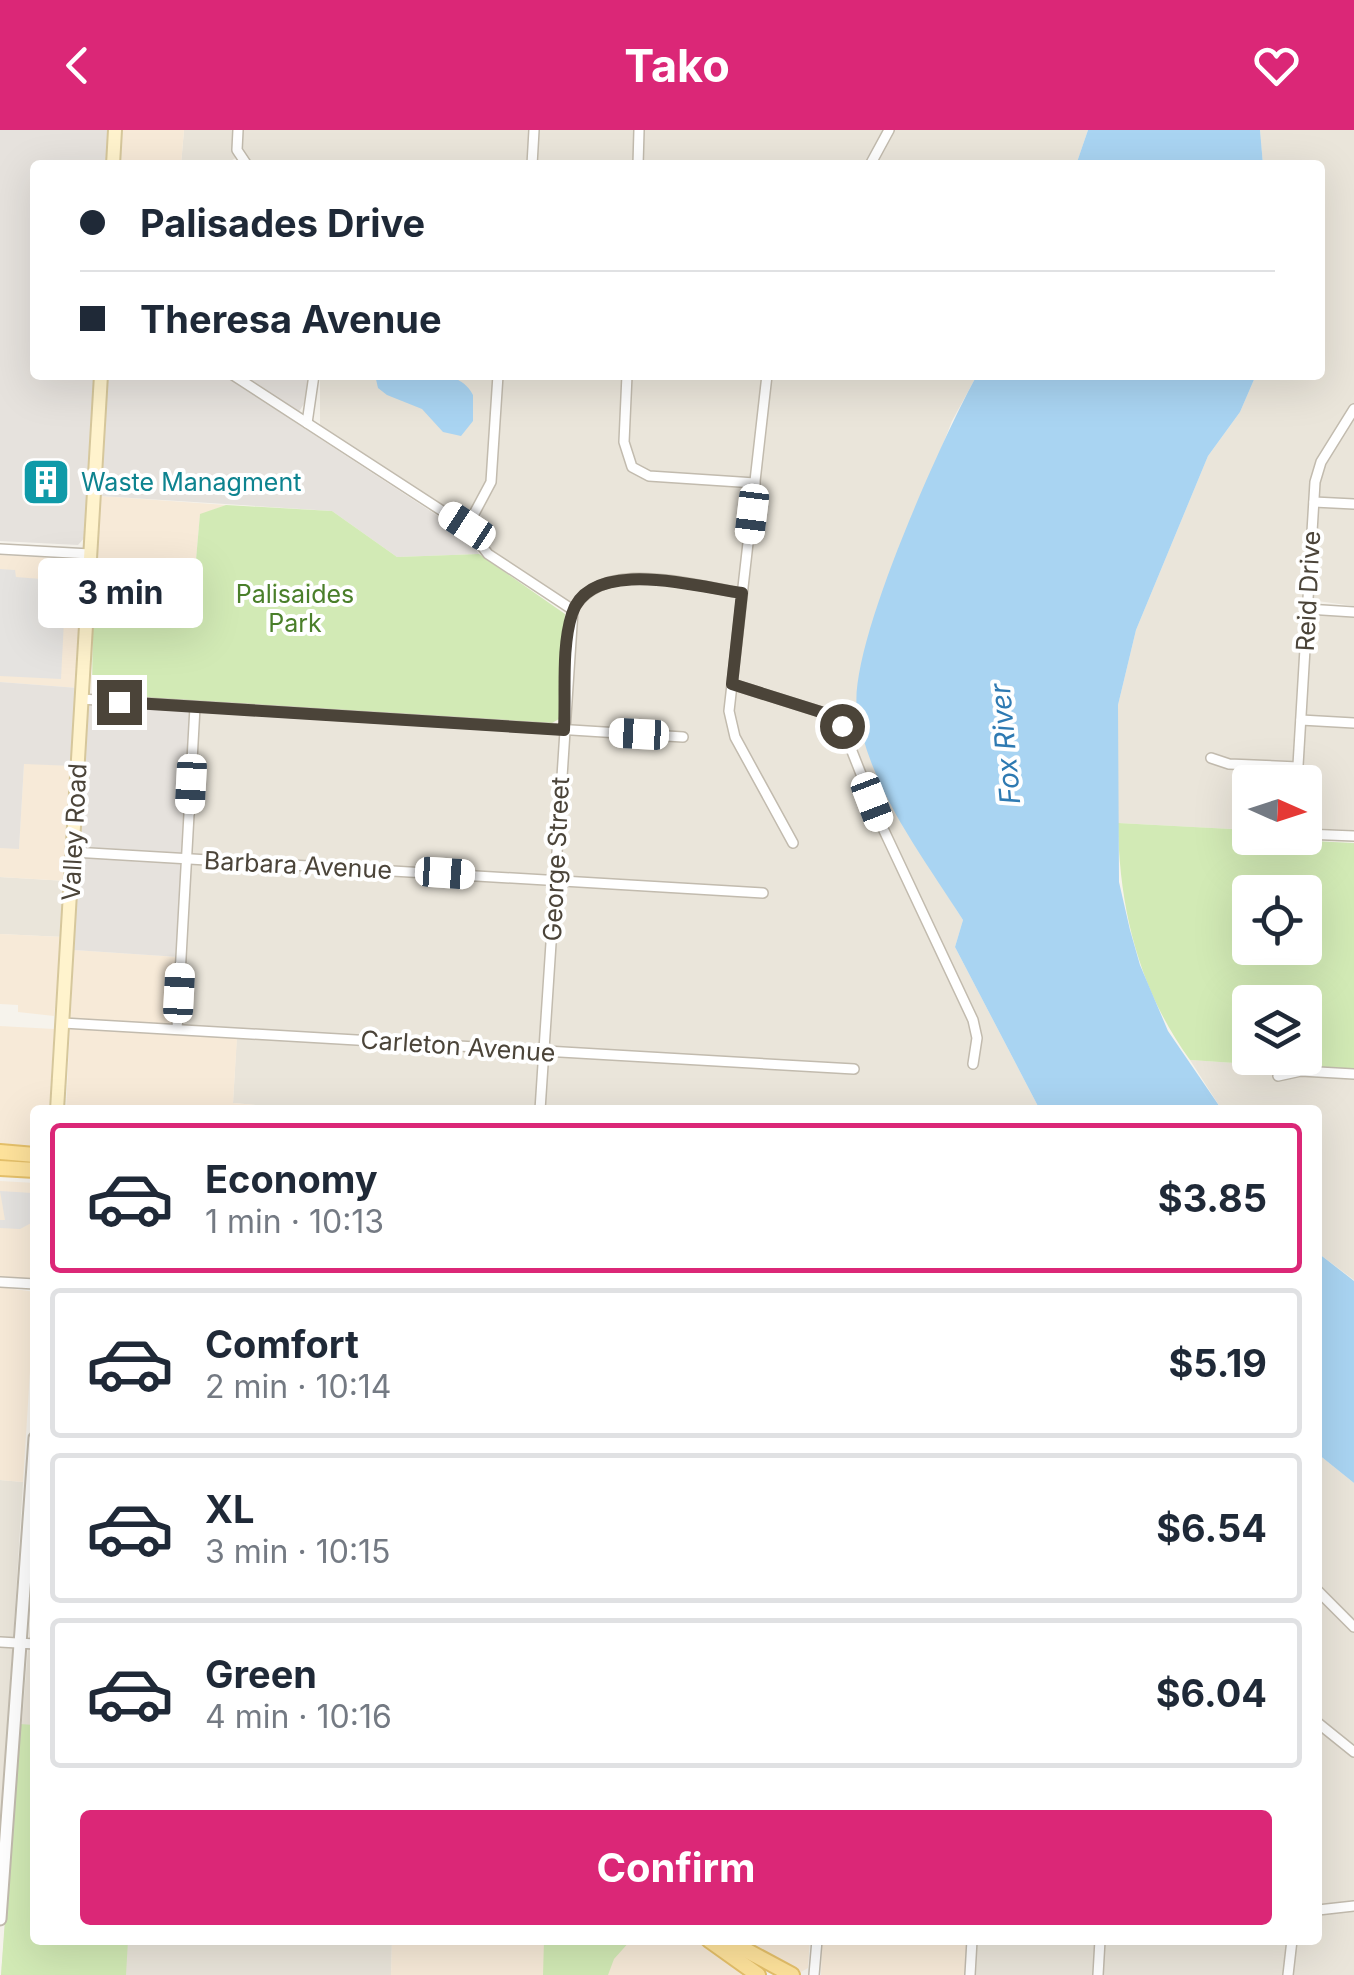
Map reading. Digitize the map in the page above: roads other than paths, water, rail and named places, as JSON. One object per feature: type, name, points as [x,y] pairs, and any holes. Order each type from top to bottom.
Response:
[{"type":"main road","points":[[113,160],[115,130]]},
{"type":"main road","name":"Valley Road","points":[[57,1105],[100,380]]},
{"type":"main road","points":[[0,1152],[30,1154]]},
{"type":"main road","points":[[0,1168],[30,1170]]},
{"type":"main road","points":[[715,1945],[748,1975]]},
{"type":"main road","points":[[736,1945],[792,1975]]},
{"type":"main road","points":[[736,1963],[758,1975]]},
{"type":"street","points":[[238,130],[237,150],[244,160]]},
{"type":"street","points":[[532,160],[534,130]]},
{"type":"street","points":[[638,160],[639,130]]},
{"type":"street","points":[[873,160],[888,130]]},
{"type":"street","points":[[241,380],[467,526],[488,554],[573,610],[592,588],[616,579],[742,593]]},
{"type":"street","points":[[307,423],[313,380]]},
{"type":"street","points":[[467,526],[491,482],[498,380]]},
{"type":"street","points":[[628,380],[624,449],[637,471],[755,483]]},
{"type":"street","points":[[765,380],[732,684],[732,731],[793,843]]},
{"type":"street","name":"Reid Drive","points":[[1298,765],[1318,469],[1354,409]]},
{"type":"street","points":[[1314,502],[1354,504]]},
{"type":"street","points":[[0,548],[90,554]]},
{"type":"street","name":"George Street","points":[[540,1105],[573,610]]},
{"type":"street","points":[[1307,610],[1354,612]]},
{"type":"street","points":[[732,684],[824,713],[842,726],[880,822],[973,1020],[977,1038],[974,1064]]},
{"type":"street","points":[[81,700],[683,737]]},
{"type":"street","points":[[177,1029],[196,707]]},
{"type":"street","points":[[1301,720],[1354,723]]},
{"type":"street","points":[[1211,758],[1246,765]]},
{"type":"street","points":[[1322,835],[1354,836]]},
{"type":"street","name":"Barbara Avenue","points":[[73,852],[763,893]]},
{"type":"street","name":"Carleton Avenue","points":[[63,1022],[854,1069]]},
{"type":"street","points":[[1278,1076],[1302,1071],[1354,1074]]},
{"type":"street","points":[[0,1282],[30,1284]]},
{"type":"street","points":[[0,1919],[3,1827],[30,1506]]},
{"type":"street","points":[[1322,1596],[1354,1628]]},
{"type":"street","points":[[0,1642],[30,1644]]},
{"type":"street","points":[[0,1720],[15,1720]]},
{"type":"street","points":[[1322,1726],[1354,1752]]},
{"type":"street","points":[[1322,1910],[1354,1906]]},
{"type":"street","points":[[814,1975],[817,1945]]},
{"type":"street","points":[[970,1975],[972,1945]]},
{"type":"street","points":[[1098,1975],[1100,1945]]},
{"type":"street","points":[[1288,1975],[1291,1945]]},
{"type":"water","points":[[1088,130],[1260,130],[1263,160],[1078,160]]},
{"type":"water","points":[[376,380],[457,380],[473,395],[473,421],[461,436],[443,432],[422,409],[378,388]]},
{"type":"water","name":"Fox River","points":[[975,380],[1254,380],[1240,412],[1208,456],[1136,630],[1118,705],[1119,882],[1130,930],[1168,1031],[1219,1105],[1037,1105],[955,947],[963,920],[899,820],[873,767],[857,710],[858,679],[882,592],[943,444]]},
{"type":"water","points":[[1322,1256],[1354,1281],[1354,1483],[1322,1457]]},
{"type":"place","name":"Waste Managment","points":[[46,482]]},
{"type":"park label","name":"Palisaides Park","points":[[295,608]]}]
